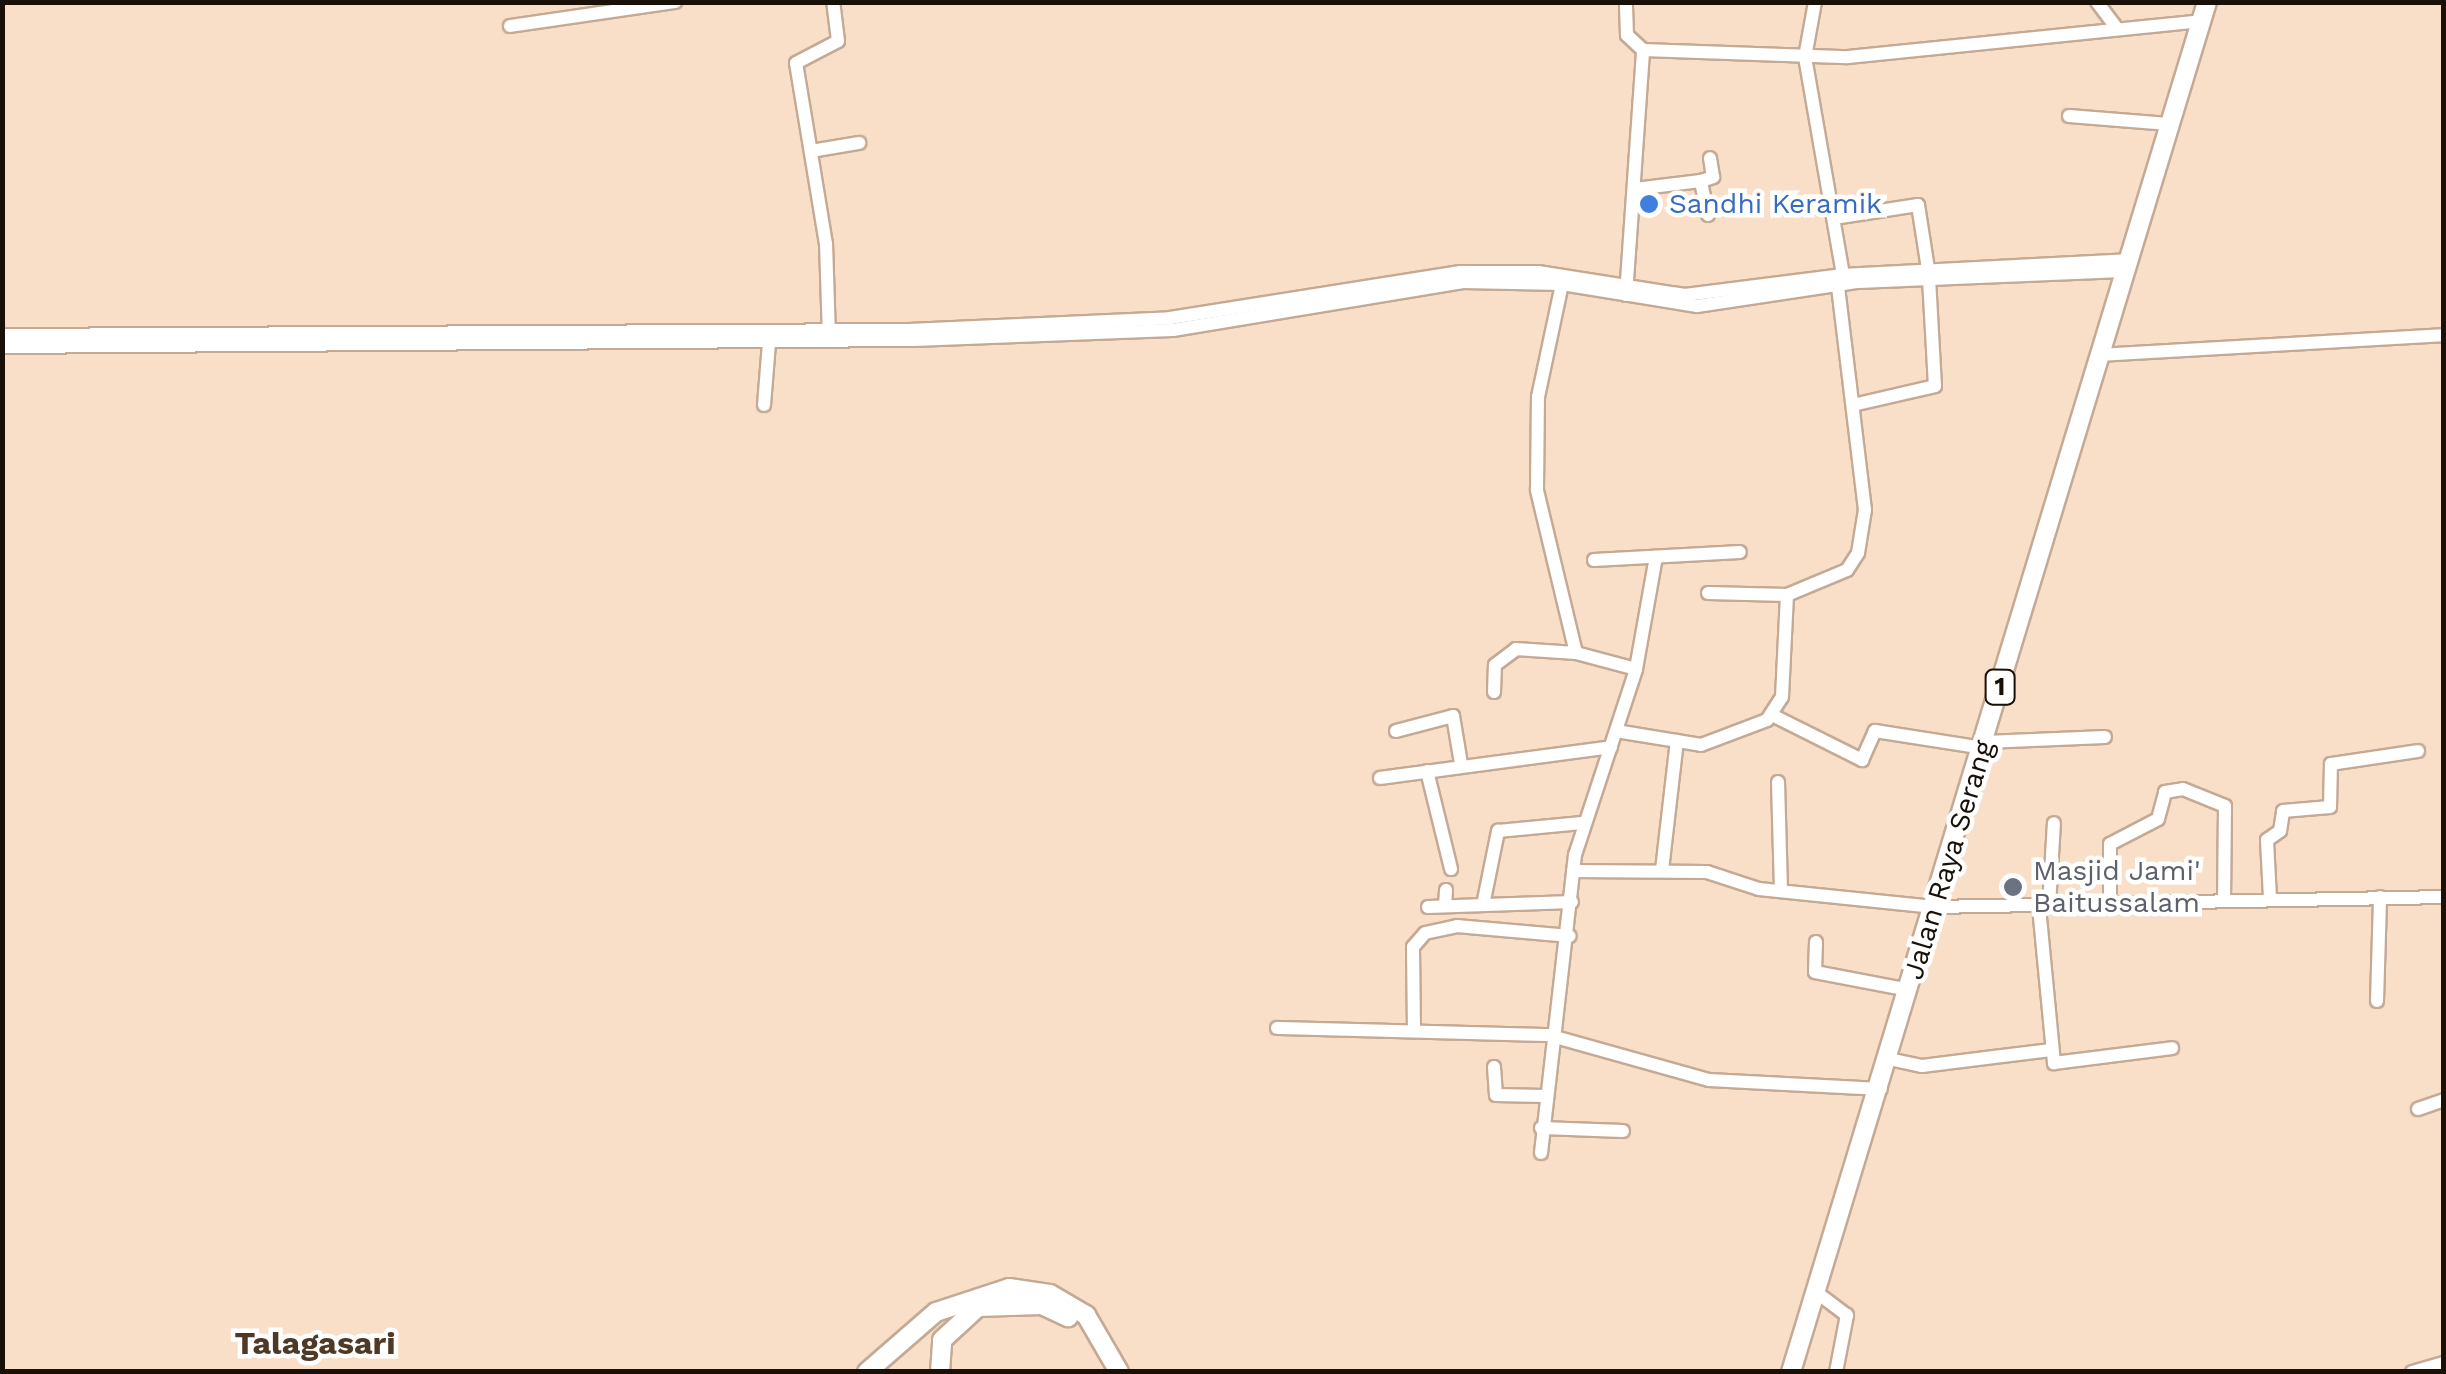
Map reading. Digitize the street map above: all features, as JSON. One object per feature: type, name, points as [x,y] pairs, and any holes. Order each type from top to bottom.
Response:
[{"type":"highway","name":"Jalan Raya Serang","points":[[1791,1372],[2204,12]]},
{"type":"highway","points":[[866,1372],[936,1312],[1009,1288],[1050,1294],[1086,1316],[1118,1372]]},
{"type":"highway","points":[[940,1372],[942,1340],[958,1318],[1012,1302],[1078,1322],[1108,1372]]},
{"type":"street","points":[[599,2],[602,18]]},
{"type":"street","points":[[510,26],[602,18],[675,2]]},
{"type":"street","points":[[829,335],[811,151],[796,63],[838,41],[833,2]]},
{"type":"street","points":[[1626,2],[1627,36],[1643,50],[1805,57],[2117,29],[2204,12]]},
{"type":"street","points":[[1708,593],[1787,594],[1847,570],[1858,553],[1865,510],[1834,218],[1805,57],[1816,2]]},
{"type":"street","points":[[2098,2],[2117,29]]},
{"type":"street","points":[[1626,292],[1643,50]]},
{"type":"street","points":[[2069,116],[2168,124]]},
{"type":"street","points":[[811,151],[859,142]]},
{"type":"street","points":[[1635,189],[1712,177],[1710,158]]},
{"type":"street","points":[[1701,181],[1708,216]]},
{"type":"street","points":[[1834,218],[1918,205],[1928,274],[1935,386],[1853,405]]},
{"type":"street","points":[[2,335],[829,335],[1173,330],[1444,284],[1562,284],[1719,298],[1839,278],[2124,266]]},
{"type":"street","points":[[2,347],[769,343],[829,335],[1170,318],[1460,272],[1538,272],[1626,292]]},
{"type":"street","points":[[1562,284],[1538,397],[1535,476],[1576,653]]},
{"type":"street","points":[[2100,355],[2444,335]]},
{"type":"street","points":[[764,404],[769,343]]},
{"type":"street","points":[[1594,560],[1740,552]]},
{"type":"street","points":[[1541,1152],[1548,1035],[1570,936],[1573,871],[1582,823],[1611,747],[1622,732],[1656,557]]},
{"type":"street","points":[[1622,732],[1676,741],[1720,742],[1772,715],[1782,697],[1787,594]]},
{"type":"street","points":[[1494,692],[1495,665],[1516,649],[1576,653],[1636,669]]},
{"type":"street","points":[[1772,715],[1862,760],[1876,731],[1984,745],[2104,737]]},
{"type":"street","points":[[1396,730],[1452,716],[1461,764]]},
{"type":"street","points":[[1662,870],[1676,741]]},
{"type":"street","points":[[1380,778],[1461,764],[1611,747]]},
{"type":"street","points":[[2270,898],[2267,840],[2280,831],[2283,811],[2328,810],[2334,763],[2418,752]]},
{"type":"street","points":[[1427,771],[1451,869]]},
{"type":"street","points":[[1778,782],[1781,891]]},
{"type":"street","points":[[2110,905],[2110,844],[2158,820],[2165,792],[2183,789],[2225,806],[2224,901]]},
{"type":"street","points":[[1483,904],[1498,831],[1582,823]]},
{"type":"street","points":[[2054,824],[2044,907],[2052,1050],[2057,1066],[2172,1048]]},
{"type":"street","points":[[1573,871],[1662,870],[1781,891],[1934,908],[2444,897]]},
{"type":"street","points":[[1446,890],[1446,905]]},
{"type":"street","points":[[2377,1001],[2380,897]]},
{"type":"street","points":[[1428,907],[1572,902]]},
{"type":"street","points":[[1414,1031],[1413,947],[1426,933],[1457,926],[1570,936]]},
{"type":"street","points":[[1816,942],[1814,972],[1909,990]]},
{"type":"street","points":[[1277,1028],[1548,1035],[1698,1078],[1880,1089]]},
{"type":"street","points":[[1889,1059],[1922,1066],[2052,1050]]},
{"type":"street","points":[[1494,1066],[1496,1095],[1544,1096]]},
{"type":"street","points":[[2418,1109],[2444,1100]]},
{"type":"street","points":[[1542,1128],[1623,1131]]},
{"type":"street","points":[[1816,1292],[1846,1314],[1836,1372]]},
{"type":"street","points":[[2412,1372],[2444,1363]]},
{"type":"place","name":"Sandhi Keramik","points":[[1649,204]]},
{"type":"place","name":"Masjid Jami' Baitussalam","points":[[2013,887]]},
{"type":"district","name":"Talagasari","points":[[315,1343]]}]
